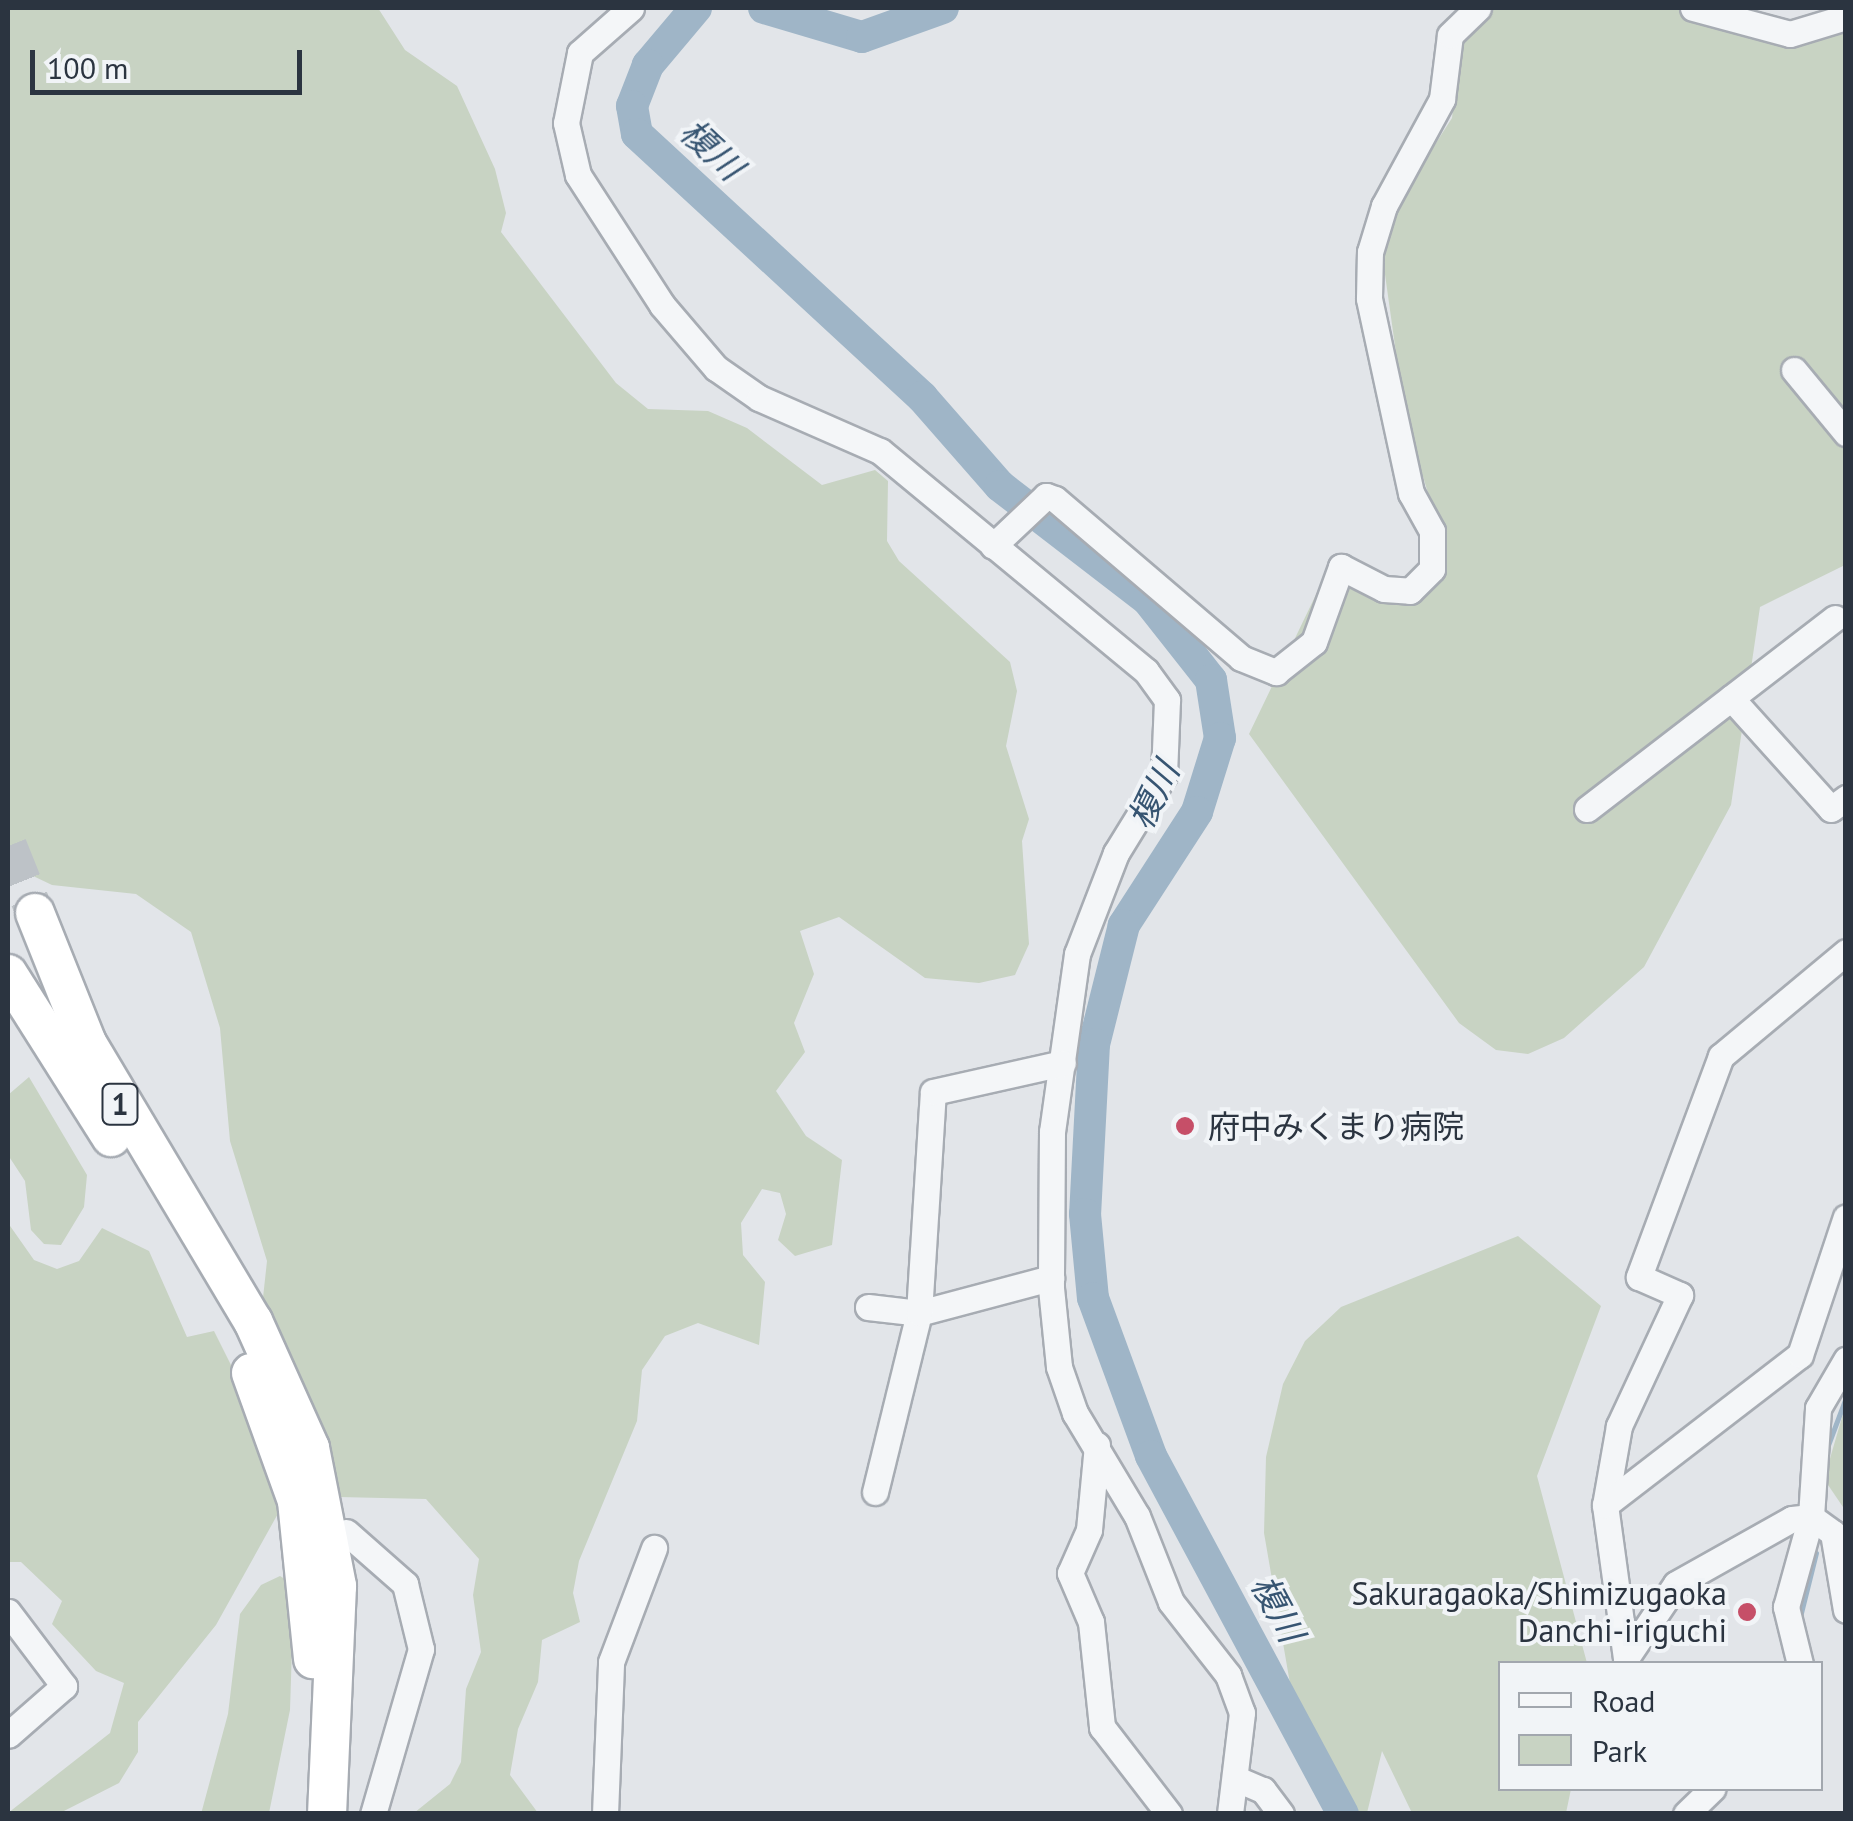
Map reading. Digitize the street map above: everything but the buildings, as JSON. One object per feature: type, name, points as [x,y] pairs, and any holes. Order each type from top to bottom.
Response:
[{"type":"highway","name":"1","points":[[35,913],[107,1082],[310,1448],[324,1591],[327,1814]]},
{"type":"highway","name":"1","points":[[8,974],[221,1289]]},
{"type":"highway","name":"1","points":[[302,1814],[324,1591]]},
{"type":"street","points":[[631,8],[580,52],[566,123],[578,175],[622,248],[716,368],[759,398],[880,451],[1146,672],[1167,700],[1164,775],[1096,896],[1077,954],[1052,1132],[1051,1278],[1059,1367],[1171,1602],[1228,1674],[1242,1713],[1239,1780],[1230,1814]]},
{"type":"street","points":[[993,546],[1046,496],[1055,499],[1241,658],[1276,672],[1314,642],[1341,567],[1384,589],[1410,591],[1432,569],[1432,532],[1411,493],[1370,298],[1370,252],[1384,206],[1442,98],[1450,35],[1478,8]]},
{"type":"street","points":[[1693,8],[1790,34],[1846,17]]},
{"type":"street","points":[[1794,370],[1846,432]]},
{"type":"street","points":[[1587,809],[1835,618]]},
{"type":"street","points":[[1731,698],[1831,809],[1846,798]]},
{"type":"street","points":[[1846,952],[1721,1056],[1639,1276],[1680,1295],[1619,1426],[1605,1505],[1626,1658],[1676,1584],[1792,1519],[1811,1517],[1833,1533],[1846,1610]]},
{"type":"street","points":[[875,1492],[919,1313],[934,1092],[1063,1062]]},
{"type":"street","points":[[1605,1505],[1800,1355],[1839,1260],[1846,1217]]},
{"type":"street","points":[[868,1307],[919,1313],[1051,1278]]},
{"type":"street","points":[[1799,1661],[1786,1607],[1811,1517],[1818,1408],[1846,1360]]},
{"type":"street","points":[[1097,1445],[1089,1530],[1070,1574],[1091,1622],[1102,1726],[1169,1814]]},
{"type":"street","points":[[346,1532],[405,1584],[422,1648],[373,1814]]},
{"type":"street","points":[[605,1814],[611,1662],[654,1548]]},
{"type":"street","points":[[8,1612],[64,1686],[8,1735]]},
{"type":"street","points":[[1239,1780],[1262,1790],[1281,1814]]},
{"type":"street","points":[[1686,1814],[1710,1791]]},
{"type":"green space","points":[[8,8],[378,8],[405,50],[457,86],[495,169],[506,213],[501,232],[616,383],[648,409],[708,411],[747,428],[822,485],[875,470],[888,481],[887,541],[899,561],[1010,662],[1017,691],[1006,746],[1029,819],[1022,841],[1029,944],[1015,975],[979,983],[925,978],[839,917],[800,931],[814,974],[794,1023],[805,1052],[776,1091],[806,1136],[842,1160],[832,1245],[795,1256],[778,1240],[786,1214],[780,1193],[762,1189],[741,1223],[743,1255],[765,1282],[759,1345],[698,1323],[665,1336],[642,1370],[637,1421],[579,1561],[573,1593],[580,1622],[542,1640],[538,1682],[518,1729],[510,1775],[538,1813],[414,1813],[450,1784],[461,1762],[466,1689],[481,1652],[473,1595],[479,1559],[426,1499],[339,1497],[318,1422],[262,1307],[267,1261],[230,1141],[220,1028],[191,932],[136,894],[52,885],[8,864]]},
{"type":"green space","points":[[1464,8],[1689,8],[1783,46],[1845,23],[1845,565],[1760,607],[1731,805],[1644,967],[1564,1038],[1528,1054],[1496,1050],[1459,1023],[1249,734],[1323,580],[1351,562],[1415,598],[1444,546],[1405,417],[1382,253],[1395,207],[1452,118]]},
{"type":"green space","points":[[29,1077],[87,1175],[84,1207],[61,1245],[44,1244],[31,1230],[25,1181],[8,1155],[8,1095]]},
{"type":"green space","points":[[8,1223],[34,1260],[57,1269],[79,1261],[102,1228],[149,1251],[187,1337],[214,1331],[235,1373],[280,1510],[216,1625],[138,1722],[138,1752],[119,1783],[60,1813],[8,1813],[110,1733],[124,1683],[96,1671],[52,1624],[62,1601],[21,1562],[8,1562]]},
{"type":"green space","points":[[1518,1236],[1601,1306],[1537,1476],[1586,1661],[1498,1661],[1498,1791],[1571,1791],[1566,1813],[1412,1813],[1382,1751],[1367,1813],[1330,1813],[1297,1724],[1264,1533],[1266,1457],[1283,1384],[1305,1341],[1341,1307]]},
{"type":"green space","points":[[1845,1407],[1845,1510],[1824,1479]]},
{"type":"green space","points":[[280,1576],[294,1585],[290,1710],[269,1813],[201,1814],[228,1714],[240,1614],[261,1585]]},
{"type":"waterway","name":"榎川","points":[[696,8],[648,65],[632,106],[637,134],[922,397],[1000,486],[1148,600],[1211,680],[1220,738],[1197,812],[1124,925],[1094,1044],[1085,1214],[1093,1298],[1151,1456],[1343,1814]]},
{"type":"waterway","name":"榎川","points":[[764,8],[862,37],[943,8]]},
{"type":"waterway","points":[[1828,1445],[1846,1397]]},
{"type":"waterway","points":[[1800,1617],[1816,1553]]},
{"type":"tunnel","points":[[8,846],[35,913]]},
{"type":"place","name":"府中みくまり病院","points":[[1185,1126]]},
{"type":"place","name":"Sakuragaoka/Shimizugaoka Danchi-iriguchi","points":[[1747,1612]]}]
